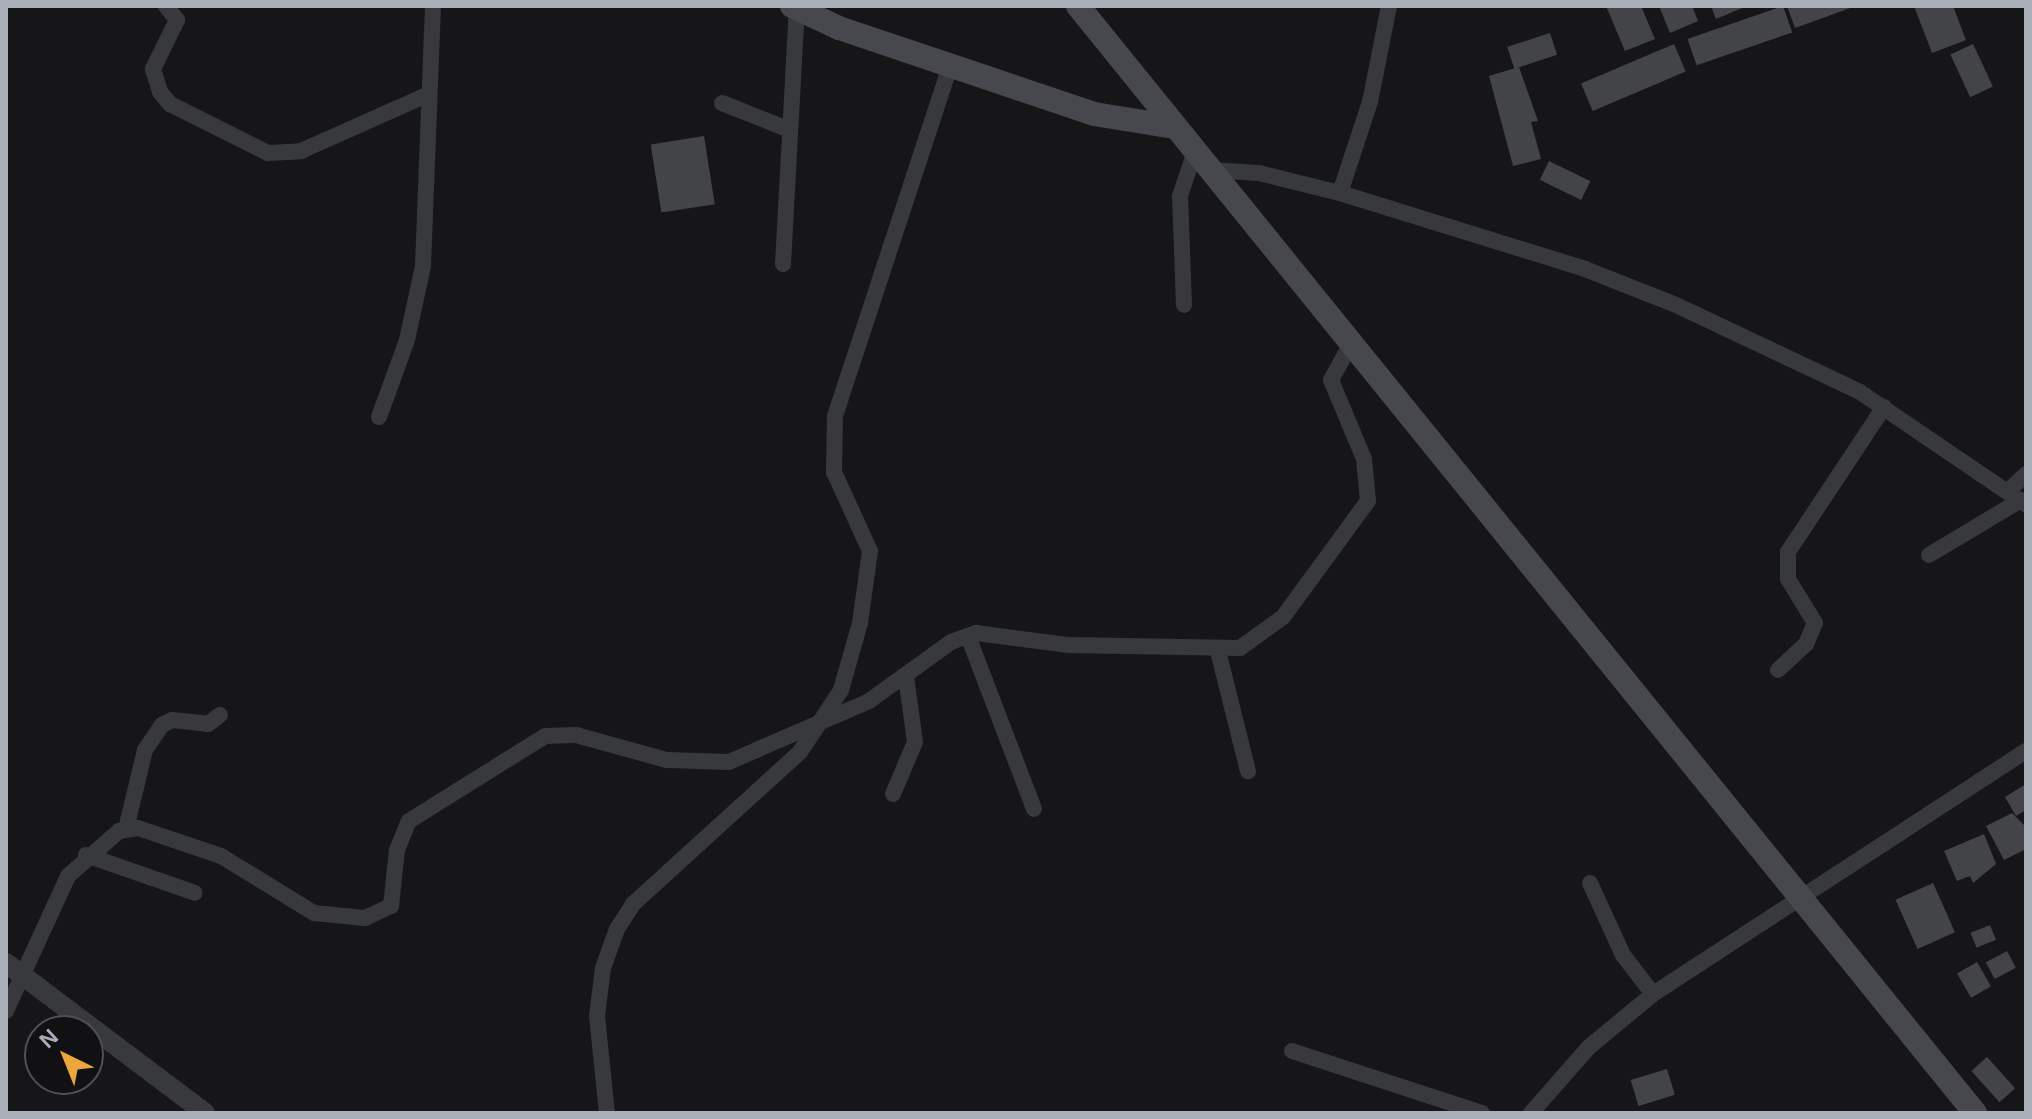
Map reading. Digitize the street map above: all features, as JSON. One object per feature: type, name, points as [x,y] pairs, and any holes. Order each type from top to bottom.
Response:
[{"type":"main road","points":[[1078,6],[1174,127],[1353,340],[1801,902],[1975,1113]]},
{"type":"main road","points":[[795,7],[950,66],[1094,114],[1174,127]]},
{"type":"street","points":[[166,6],[177,20],[153,69],[160,92],[170,104],[268,153],[301,151],[429,94]]},
{"type":"street","points":[[379,417],[407,340],[423,266],[433,6]]},
{"type":"street","points":[[1340,193],[1370,102],[1389,6]]},
{"type":"street","points":[[783,264],[795,7]]},
{"type":"street","points":[[607,1113],[597,1016],[603,968],[617,929],[633,904],[800,752],[827,718],[860,623],[870,551],[834,472],[835,416],[950,66]]},
{"type":"street","points":[[722,103],[790,130]]},
{"type":"street","points":[[1184,305],[1180,196],[1202,161],[1259,173],[1340,193],[1585,269],[1767,346],[1884,407],[2018,499]]},
{"type":"street","points":[[126,829],[221,856],[314,913],[365,918],[391,906],[397,850],[409,821],[545,736],[576,735],[667,760],[729,762],[827,718],[906,676],[968,636],[1218,651],[1259,638],[1283,617],[1368,501],[1364,459],[1331,380],[1353,340]]},
{"type":"street","points":[[1778,670],[1806,644],[1815,623],[1788,579],[1788,552],[1816,501],[1884,407]]},
{"type":"street","points":[[1929,555],[2018,499],[2026,474]]},
{"type":"street","points":[[968,636],[1034,809]]},
{"type":"street","points":[[1218,651],[1248,771]]},
{"type":"street","points":[[893,794],[915,742],[906,676]]},
{"type":"street","points":[[6,1011],[26,978],[55,899],[86,855],[126,829],[145,750],[162,725],[172,720],[208,724],[220,715]]},
{"type":"street","points":[[1531,1113],[1589,1047],[1653,994],[1801,902],[2026,751]]},
{"type":"street","points":[[86,855],[195,893]]},
{"type":"street","points":[[1590,883],[1623,955],[1653,994]]},
{"type":"street","points":[[6,963],[205,1113]]},
{"type":"street","points":[[1292,1051],[1482,1113]]},
{"type":"building","points":[[1606,6],[1641,6],[1655,39],[1625,51]]},
{"type":"building","points":[[1659,6],[1692,6],[1698,21],[1670,33]]},
{"type":"building","points":[[1711,6],[1747,6],[1716,19]]},
{"type":"building","points":[[1783,6],[1792,32],[1697,65],[1688,39]]},
{"type":"building","points":[[1787,6],[1856,6],[1795,28]]},
{"type":"building","points":[[1914,6],[1953,6],[1966,40],[1932,53]]},
{"type":"building","points":[[1550,33],[1557,55],[1514,69],[1507,47]]},
{"type":"building","points":[[1674,44],[1686,72],[1593,111],[1581,83]]},
{"type":"building","points":[[1973,44],[1993,87],[1970,97],[1950,55]]},
{"type":"building","points":[[1519,67],[1538,121],[1531,122],[1541,159],[1513,166],[1489,76]]},
{"type":"building","points":[[704,136],[715,204],[661,213],[651,144]]},
{"type":"building","points":[[1549,161],[1590,181],[1581,200],[1540,180]]},
{"type":"building","points":[[2026,784],[2026,810],[2016,816],[2005,797]]},
{"type":"building","points":[[2012,813],[2026,827],[2026,849],[2004,860],[1986,826]]},
{"type":"building","points":[[1984,834],[1996,864],[1973,883],[1970,876],[1957,881],[1944,851]]},
{"type":"building","points":[[1933,883],[1955,932],[1918,949],[1896,900]]},
{"type":"building","points":[[1990,925],[1996,940],[1977,948],[1971,933]]},
{"type":"building","points":[[2007,951],[2016,968],[1995,979],[1986,962]]},
{"type":"building","points":[[1977,962],[1991,986],[1971,998],[1957,974]]},
{"type":"building","points":[[1987,1057],[2015,1088],[1999,1102],[1971,1071]]},
{"type":"building","points":[[1667,1069],[1675,1095],[1639,1106],[1631,1080]]}]
